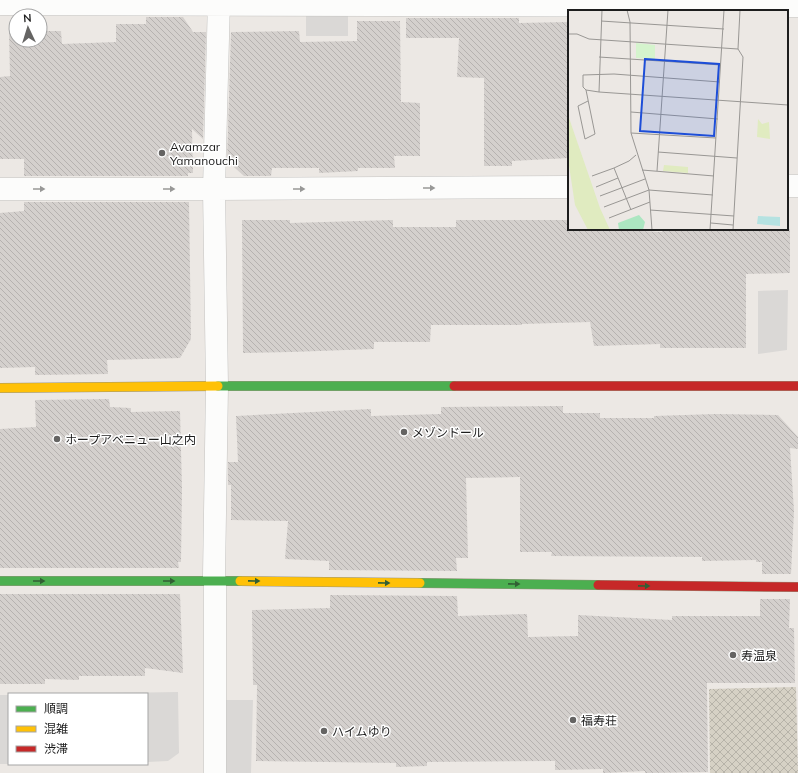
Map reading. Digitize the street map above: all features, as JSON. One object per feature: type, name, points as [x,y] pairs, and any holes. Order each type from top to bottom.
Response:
[{"type":"street","points":[[215,773],[214,576],[217,386],[214,190],[219,2]]},
{"type":"street","points":[[0,4],[219,2],[798,6]]},
{"type":"street","points":[[0,189],[214,190],[568,187]]},
{"type":"street","points":[[0,388],[217,386],[798,386]]},
{"type":"street","points":[[0,580],[798,587]]},
{"type":"shaded area","points":[[348,7],[348,36],[306,36],[306,8]]},
{"type":"shaded area","points":[[788,290],[787,350],[758,354],[758,291]]},
{"type":"shaded area","points":[[796,687],[798,773],[710,773],[709,689]]},
{"type":"shaded area","points":[[178,692],[179,753],[168,761],[148,762],[148,693],[115,693]]},
{"type":"shaded area","points":[[0,695],[8,695],[8,764],[0,764]]},
{"type":"shaded area","points":[[219,700],[253,700],[251,773],[220,773]]},
{"type":"building","points":[[146,17],[183,17],[193,32],[206,32],[203,139],[192,129],[193,173],[188,173],[188,176],[24,176],[24,159],[0,159],[0,77],[10,76],[9,48],[48,48],[48,31],[61,31],[62,44],[116,42],[116,24],[146,24]]},
{"type":"building","points":[[406,18],[519,18],[519,23],[568,22],[568,158],[512,161],[512,166],[484,166],[484,78],[457,77],[459,38],[406,38]]},
{"type":"building","points":[[357,21],[400,21],[401,102],[420,103],[420,156],[394,156],[395,168],[358,168],[358,171],[319,173],[319,168],[272,168],[271,176],[244,176],[227,161],[231,32],[299,31],[300,42],[357,41]]},
{"type":"building","points":[[24,202],[189,202],[191,339],[180,358],[107,360],[108,374],[35,375],[35,367],[0,368],[0,213],[24,211]]},
{"type":"building","points":[[242,220],[290,220],[290,223],[393,220],[393,227],[456,227],[456,220],[568,220],[568,230],[662,232],[662,230],[790,229],[790,273],[746,274],[746,348],[660,348],[660,344],[594,346],[590,322],[522,325],[431,325],[430,342],[374,342],[374,349],[243,353]]},
{"type":"building","points":[[109,399],[110,407],[131,408],[131,412],[180,411],[182,489],[181,562],[178,562],[179,568],[0,568],[0,429],[36,427],[35,400]]},
{"type":"building","points":[[563,406],[563,413],[600,413],[600,418],[654,418],[654,416],[716,414],[778,415],[798,437],[798,449],[790,448],[794,511],[791,574],[762,574],[762,562],[756,562],[756,560],[702,561],[702,557],[551,556],[552,552],[520,552],[520,477],[466,478],[468,558],[456,558],[457,571],[329,570],[329,561],[285,559],[288,521],[231,520],[231,485],[228,485],[228,462],[238,462],[236,416],[371,409],[371,416],[441,414],[441,407]]},
{"type":"building","points":[[0,594],[180,594],[183,673],[145,668],[145,676],[79,676],[79,680],[45,679],[45,684],[0,684]]},
{"type":"building","points":[[330,595],[457,596],[458,616],[527,614],[528,637],[578,636],[578,615],[672,620],[672,616],[760,616],[760,599],[790,599],[789,628],[794,628],[795,683],[707,683],[708,772],[645,773],[645,771],[603,773],[603,769],[555,770],[555,761],[427,762],[427,766],[396,767],[396,763],[256,761],[257,685],[253,685],[252,610],[330,608]]},
{"type":"traffic: fast","points":[[218,386],[454,386]]},
{"type":"traffic: fast","points":[[0,581],[240,581]]},
{"type":"traffic: fast","points":[[420,583],[598,585]]},
{"type":"traffic: slow","points":[[0,388],[218,386]]},
{"type":"traffic: slow","points":[[240,581],[420,583]]},
{"type":"traffic: jam","points":[[454,386],[798,386]]},
{"type":"traffic: jam","points":[[598,585],[798,587]]},
{"type":"place","name":"Avamzar Yamanouchi","points":[[162,153]]},
{"type":"place","name":"メゾンドール","points":[[404,432]]},
{"type":"place","name":"ホープアベニュー山之内","points":[[57,439]]},
{"type":"place","name":"寿温泉","points":[[733,655]]},
{"type":"place","name":"福寿荘","points":[[573,720]]},
{"type":"place","name":"ハイムゆり","points":[[324,731]]}]
